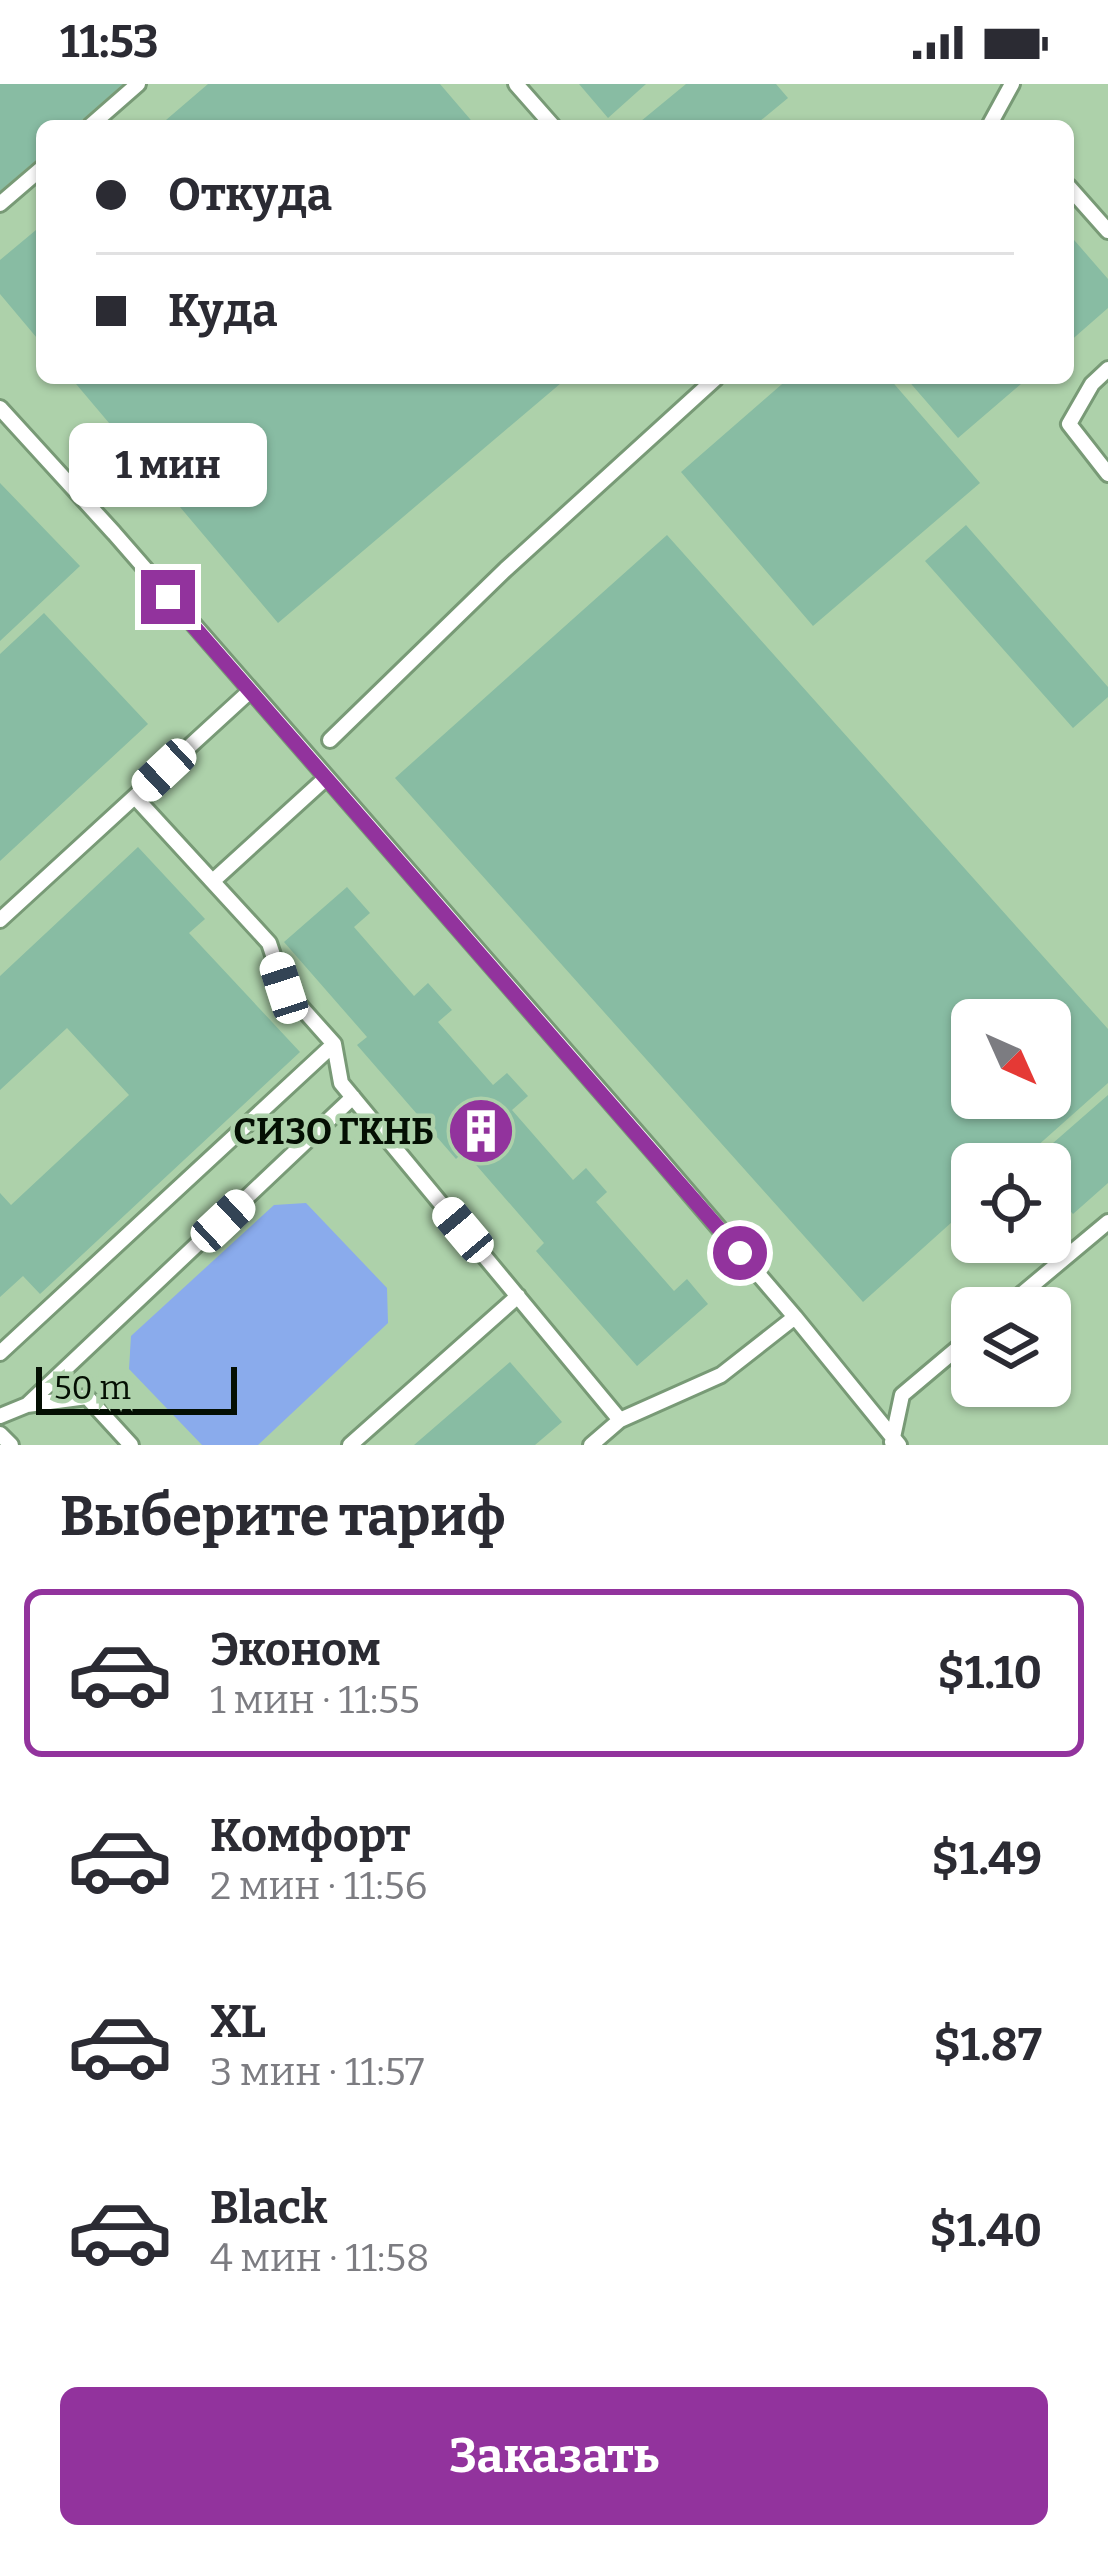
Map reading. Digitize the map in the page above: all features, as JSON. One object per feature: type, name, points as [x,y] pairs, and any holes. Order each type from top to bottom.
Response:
[{"type":"lane","points":[[97,120],[138,84]]},
{"type":"lane","points":[[516,84],[548,120]]},
{"type":"lane","points":[[992,120],[1012,84]]},
{"type":"lane","points":[[0,204],[36,173]]},
{"type":"lane","points":[[1074,193],[1108,231]]},
{"type":"lane","points":[[1108,370],[1092,384],[1069,424],[1108,474]]},
{"type":"lane","points":[[330,740],[506,569],[709,384]]},
{"type":"lane","points":[[0,408],[795,1317],[894,1444]]},
{"type":"lane","points":[[0,920],[250,692]]},
{"type":"lane","points":[[214,880],[326,778]]},
{"type":"lane","points":[[135,797],[269,943],[284,988],[334,1044],[341,1083],[620,1420]]},
{"type":"lane","points":[[0,1353],[334,1044]]},
{"type":"lane","points":[[27,1406],[353,1097]]},
{"type":"lane","points":[[1030,1287],[1108,1222]]},
{"type":"lane","points":[[350,1445],[518,1296]]},
{"type":"lane","points":[[592,1445],[620,1420],[721,1375],[795,1317]]},
{"type":"lane","points":[[894,1444],[902,1395],[951,1354]]},
{"type":"lane","points":[[0,1416],[27,1406],[87,1397],[131,1445]]},
{"type":"lane","points":[[0,1434],[11,1445]]},
{"type":"water","points":[[306,1203],[387,1288],[388,1323],[258,1445],[202,1445],[129,1369],[131,1336],[274,1205]]},
{"type":"building","points":[[0,84],[123,84],[82,120],[36,120],[36,160],[0,191]]},
{"type":"building","points":[[208,84],[440,84],[471,120],[166,120]]},
{"type":"building","points":[[579,84],[646,84],[608,118]]},
{"type":"building","points":[[686,84],[776,84],[788,98],[761,120],[642,120]]},
{"type":"building","points":[[36,230],[36,337],[0,294],[0,260]]},
{"type":"building","points":[[1074,240],[1108,279],[1108,308],[1074,338]]},
{"type":"building","points":[[76,384],[560,384],[278,623]]},
{"type":"building","points":[[782,384],[894,384],[980,483],[813,626],[681,472]]},
{"type":"building","points":[[911,384],[1021,384],[958,438]]},
{"type":"building","points":[[0,483],[80,566],[0,641]]},
{"type":"building","points":[[966,525],[1108,687],[1108,697],[1073,728],[925,561]]},
{"type":"building","points":[[667,535],[1108,1029],[1108,1083],[1071,1116],[1071,999],[951,999],[951,1119],[1068,1119],[1041,1143],[951,1143],[951,1223],[863,1302],[395,778]]},
{"type":"building","points":[[44,613],[148,724],[0,861],[0,654]]},
{"type":"building","points":[[138,847],[205,919],[189,933],[300,1052],[40,1294],[23,1276],[0,1297],[0,1193],[11,1205],[129,1095],[67,1028],[0,1090],[0,976]]},
{"type":"building","name":"СИЗО ГКНБ","points":[[347,887],[370,913],[354,927],[414,996],[428,983],[452,1010],[438,1022],[493,1085],[507,1073],[528,1096],[512,1110],[573,1180],[586,1168],[607,1192],[596,1202],[674,1291],[687,1279],[708,1304],[637,1366],[536,1251],[544,1243],[464,1151],[456,1159],[357,1045],[367,1037],[284,942]]},
{"type":"building","points":[[1108,1095],[1108,1183],[1073,1214],[1071,1143],[1053,1143]]},
{"type":"building","points":[[510,1362],[562,1422],[535,1445],[414,1445]]},
{"type":"place","name":"СИЗО ГКНБ","points":[[481,1131]]},
{"type":"route","points":[[168,597],[740,1253]]}]
